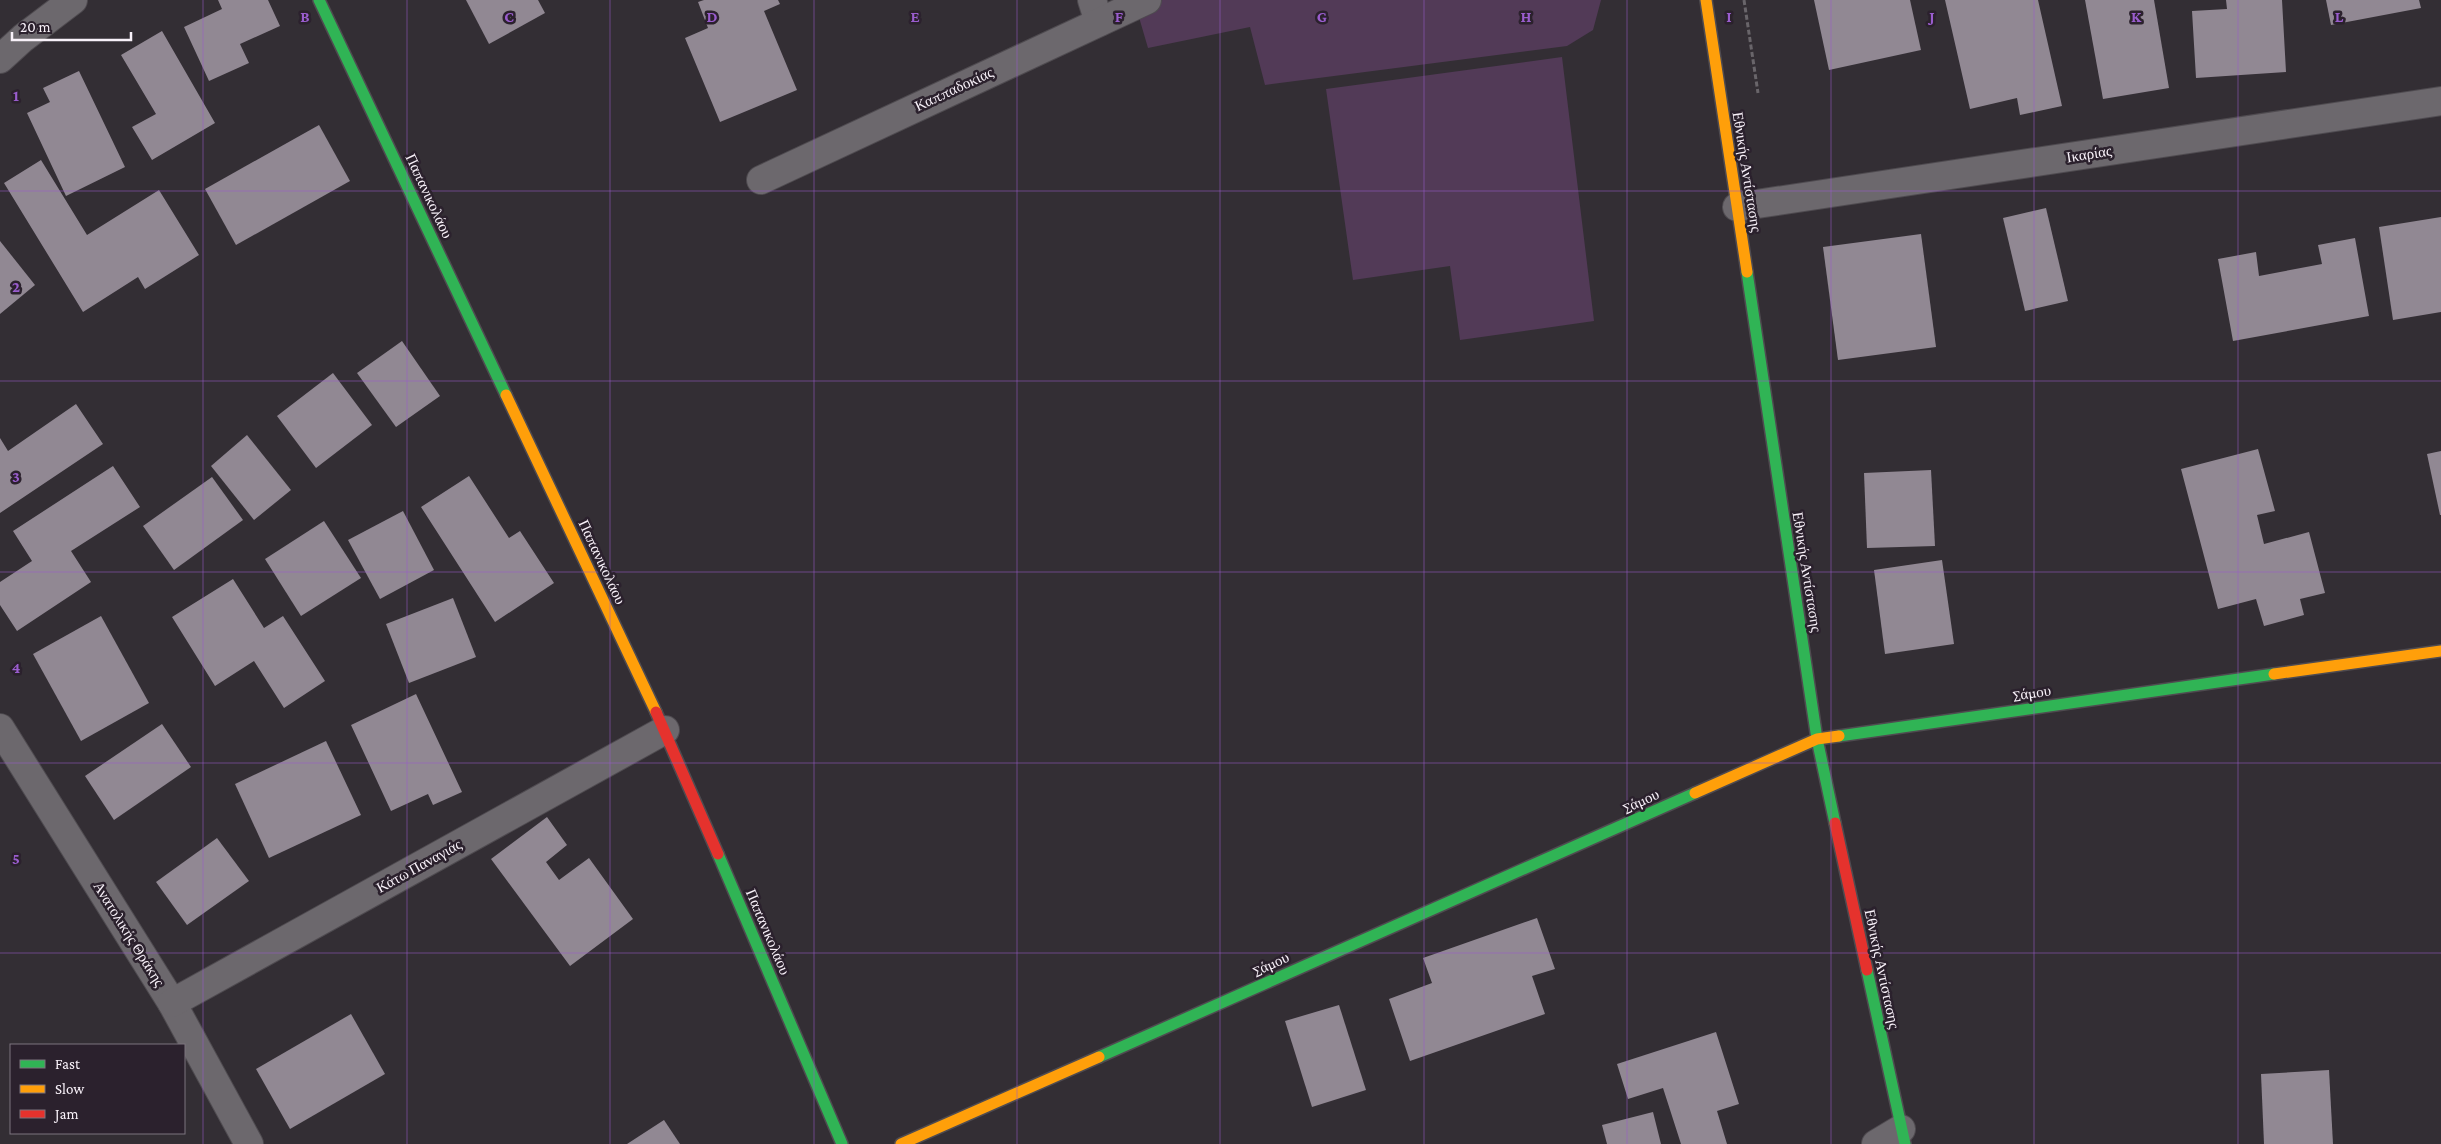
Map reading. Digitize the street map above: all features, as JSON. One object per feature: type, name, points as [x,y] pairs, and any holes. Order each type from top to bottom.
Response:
[{"type":"street","points":[[0,59],[23,38],[73,0]]},
{"type":"street","name":"Παπανικολάου","points":[[319,0],[665,730],[842,1144]]},
{"type":"street","name":"Καππαδοκίας","points":[[761,180],[1095,11],[1147,0]]},
{"type":"street","name":"Εθνικής Αντίστασης","points":[[1706,0],[1817,739],[1903,1136]]},
{"type":"street","name":"Ικαρίας","points":[[1738,207],[2441,101]]},
{"type":"street","name":"Σάμου","points":[[901,1144],[1817,739],[2441,651]]},
{"type":"street","name":"Ανατολικής Θράκης","points":[[0,728],[172,1003],[238,1139]]},
{"type":"street","name":"Κάτω Παναγιάς","points":[[172,1003],[665,730]]},
{"type":"street","points":[[1876,1144],[1903,1136]]},
{"type":"shaded area","points":[[1151,0],[1601,0],[1593,30],[1567,46],[1265,85],[1250,27],[1148,48],[1136,7]]},
{"type":"shaded area","points":[[1562,57],[1594,321],[1460,340],[1450,266],[1353,280],[1326,89]]},
{"type":"building","points":[[218,0],[268,0],[280,26],[240,44],[249,63],[209,81],[184,27],[222,9]]},
{"type":"building","points":[[466,0],[538,0],[545,13],[489,44]]},
{"type":"building","points":[[704,0],[778,0],[780,4],[764,11],[797,90],[720,122],[685,38],[708,28],[698,2]]},
{"type":"building","points":[[1814,0],[1910,0],[1921,50],[1829,70]]},
{"type":"building","points":[[1945,0],[2038,0],[2062,106],[2020,115],[2017,98],[1970,109]]},
{"type":"building","points":[[2085,0],[2154,0],[2169,88],[2103,99]]},
{"type":"building","points":[[2226,0],[2282,0],[2286,72],[2196,78],[2192,11],[2227,9]]},
{"type":"building","points":[[2326,0],[2419,0],[2421,8],[2331,25]]},
{"type":"building","points":[[162,31],[215,123],[152,160],[132,127],[156,114],[121,55]]},
{"type":"building","points":[[79,71],[125,167],[66,196],[27,113],[50,102],[43,88]]},
{"type":"building","points":[[319,125],[350,181],[236,245],[205,189]]},
{"type":"building","points":[[41,160],[87,235],[159,190],[199,255],[145,289],[138,277],[83,312],[4,183]]},
{"type":"building","points":[[2046,208],[2068,301],[2025,311],[2003,218]]},
{"type":"building","points":[[2441,217],[2441,312],[2393,320],[2379,227]]},
{"type":"building","points":[[1921,234],[1936,347],[1838,360],[1823,247]]},
{"type":"building","points":[[2355,238],[2369,316],[2233,341],[2218,259],[2256,252],[2259,276],[2322,264],[2318,245]]},
{"type":"building","points":[[0,241],[35,285],[0,314]]},
{"type":"building","points":[[402,341],[440,396],[396,427],[357,373]]},
{"type":"building","points":[[333,373],[372,425],[316,468],[277,416]]},
{"type":"building","points":[[76,404],[103,444],[0,513],[0,438],[8,451]]},
{"type":"building","points":[[247,435],[291,490],[254,520],[211,466]]},
{"type":"building","points":[[2258,449],[2275,511],[2257,515],[2264,544],[2309,532],[2325,593],[2300,599],[2304,615],[2264,626],[2256,599],[2218,609],[2181,469]]},
{"type":"building","points":[[2441,451],[2441,515],[2440,515],[2427,454]]},
{"type":"building","points":[[113,466],[140,507],[71,551],[91,582],[17,631],[0,605],[0,582],[32,561],[13,531]]},
{"type":"building","points":[[1931,470],[1935,546],[1867,548],[1864,473]]},
{"type":"building","points":[[469,476],[509,538],[520,531],[554,583],[495,622],[421,507]]},
{"type":"building","points":[[212,477],[243,520],[174,570],[143,526]]},
{"type":"building","points":[[403,511],[434,570],[380,599],[348,540]]},
{"type":"building","points":[[324,521],[361,578],[301,616],[265,559]]},
{"type":"building","points":[[1942,560],[1954,644],[1885,654],[1874,570]]},
{"type":"building","points":[[233,579],[264,628],[283,616],[325,681],[284,708],[254,661],[215,686],[172,617]]},
{"type":"building","points":[[453,598],[476,657],[409,683],[386,624]]},
{"type":"building","points":[[101,616],[149,703],[81,741],[33,654]]},
{"type":"building","points":[[416,694],[462,792],[433,805],[428,794],[391,811],[351,725]]},
{"type":"building","points":[[162,724],[191,767],[114,820],[85,776]]},
{"type":"building","points":[[326,741],[361,815],[269,858],[235,784]]},
{"type":"building","points":[[547,817],[567,845],[546,862],[559,880],[589,858],[633,919],[570,966],[491,859]]},
{"type":"building","points":[[217,838],[249,881],[187,925],[156,882]]},
{"type":"building","points":[[1537,918],[1555,969],[1532,976],[1545,1014],[1410,1061],[1389,999],[1432,983],[1423,958]]},
{"type":"building","points":[[1339,1005],[1366,1090],[1312,1107],[1285,1021]]},
{"type":"building","points":[[351,1014],[385,1074],[290,1129],[256,1069]]},
{"type":"building","points":[[1716,1032],[1739,1104],[1717,1111],[1727,1144],[1681,1144],[1663,1088],[1628,1099],[1617,1064]]},
{"type":"building","points":[[2329,1070],[2333,1144],[2264,1144],[2261,1074]]},
{"type":"building","points":[[1653,1112],[1661,1144],[1607,1144],[1602,1125]]},
{"type":"building","points":[[664,1120],[680,1144],[627,1144]]},
{"type":"traffic: fast","points":[[319,0],[506,395]]},
{"type":"traffic: fast","points":[[1747,272],[1817,739],[1835,823]]},
{"type":"traffic: fast","points":[[1839,736],[2274,674]]},
{"type":"traffic: fast","points":[[1099,1057],[1695,793]]},
{"type":"traffic: fast","points":[[718,854],[842,1144]]},
{"type":"traffic: fast","points":[[1867,970],[1905,1144]]},
{"type":"traffic: slow","points":[[1706,0],[1747,272]]},
{"type":"traffic: slow","points":[[506,395],[656,712]]},
{"type":"traffic: slow","points":[[2274,674],[2441,651]]},
{"type":"traffic: slow","points":[[1695,793],[1817,739],[1839,736]]},
{"type":"traffic: slow","points":[[901,1144],[1099,1057]]},
{"type":"traffic: jam","points":[[656,712],[718,854]]},
{"type":"traffic: jam","points":[[1835,823],[1867,970]]}]
